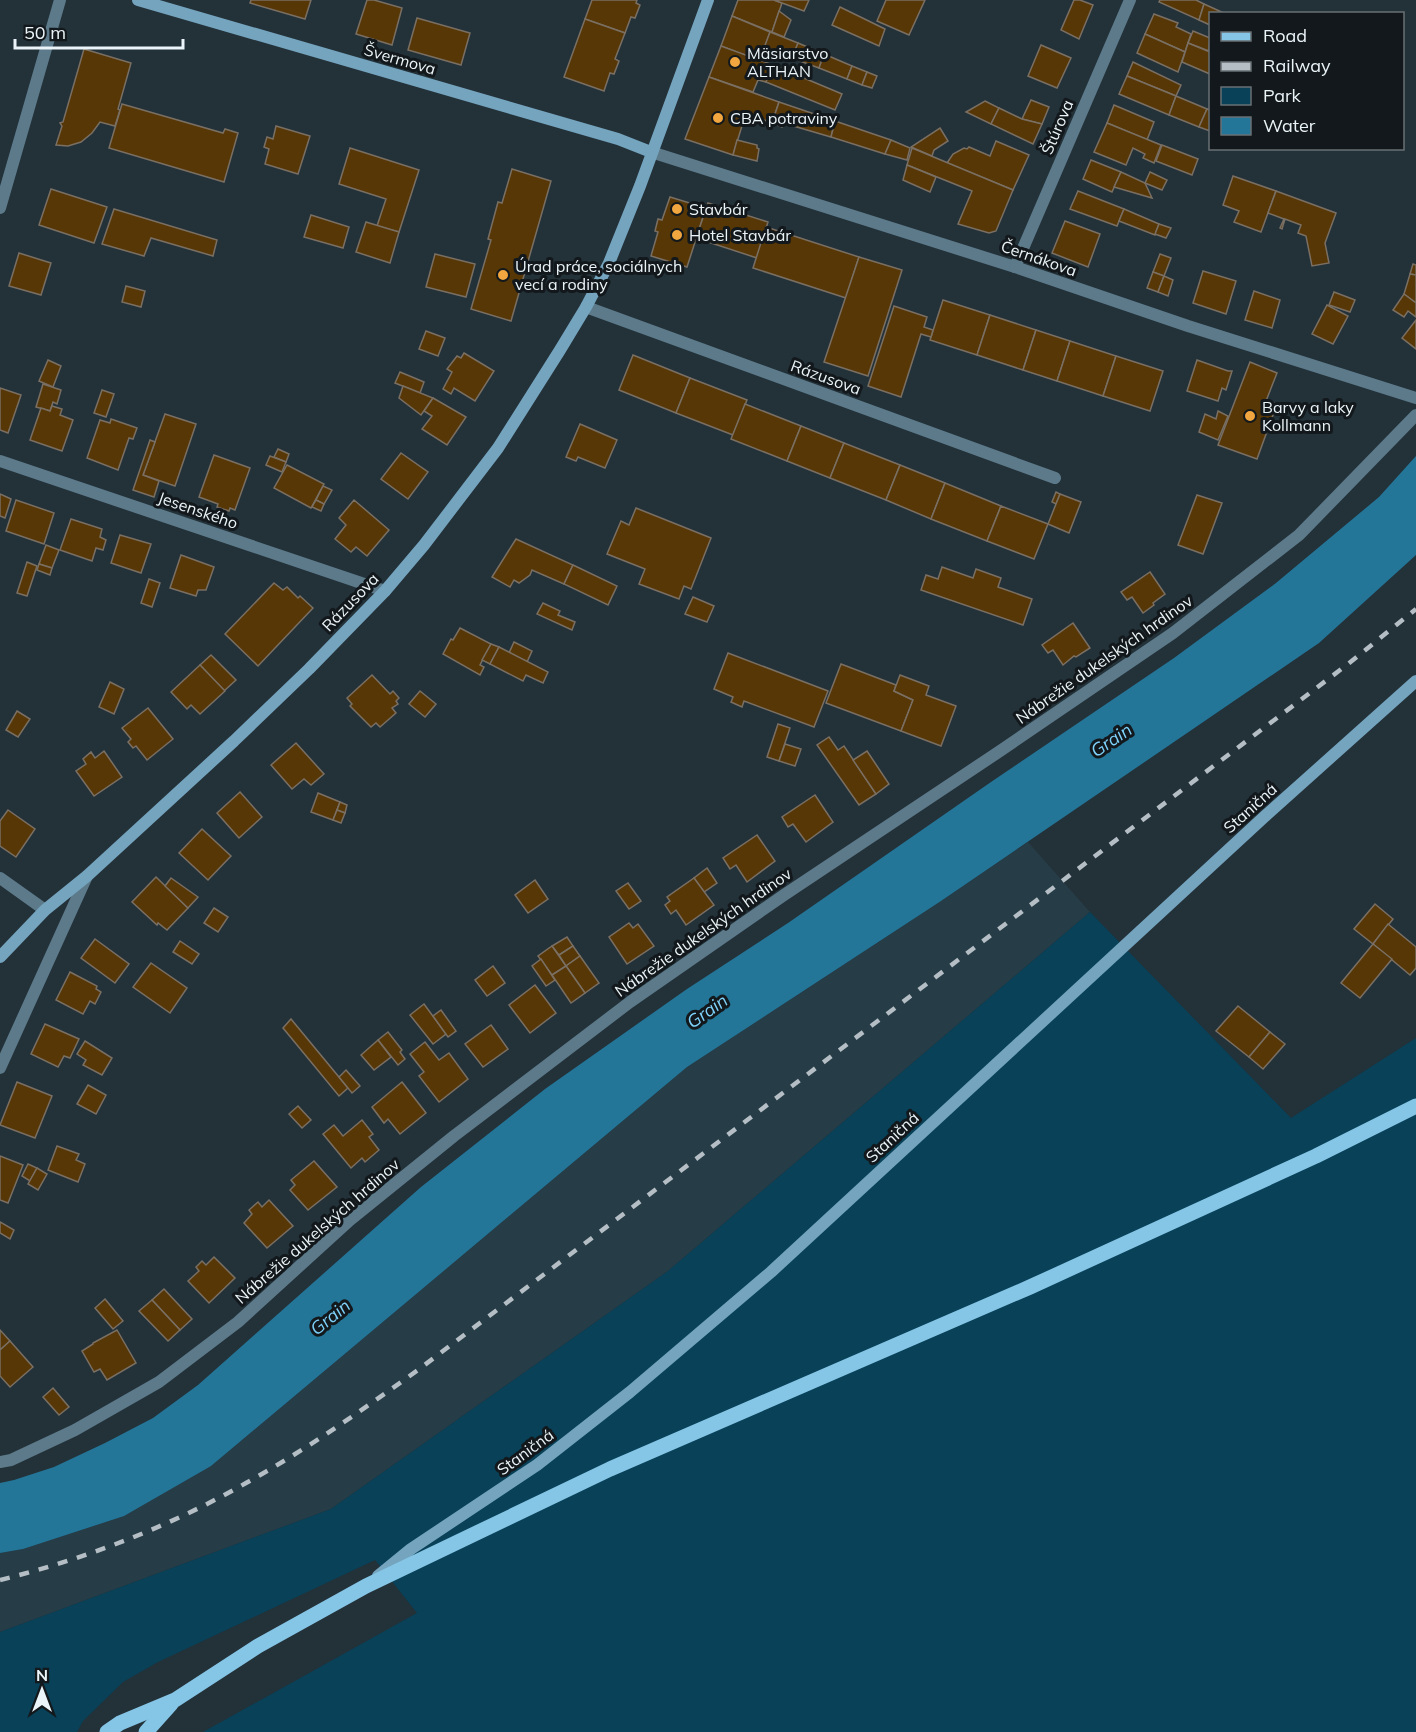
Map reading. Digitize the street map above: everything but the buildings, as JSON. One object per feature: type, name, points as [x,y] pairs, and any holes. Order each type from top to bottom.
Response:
[{"type":"main road","points":[[107,1732],[120,1723],[175,1700],[258,1646],[366,1586],[610,1469],[1030,1287],[1316,1156],[1416,1106]]},
{"type":"main road","points":[[146,1732],[175,1700]]},
{"type":"street","points":[[0,208],[60,0]]},
{"type":"street","name":"Švermova","points":[[138,0],[618,139],[651,152]]},
{"type":"street","name":"Rázusova","points":[[0,957],[45,910],[87,876],[301,677],[385,591],[424,545],[498,448],[560,350],[609,263],[663,125],[708,0]]},
{"type":"street","name":"Štúrova","points":[[1015,267],[1130,0]]},
{"type":"street","name":"Černákova","points":[[651,152],[1015,267],[1188,326],[1416,398]]},
{"type":"street","name":"Rázusova","points":[[586,306],[1055,478]]},
{"type":"street","name":"Nábrežie dukelských hrdinov","points":[[0,1462],[11,1460],[75,1430],[159,1382],[238,1322],[350,1220],[428,1157],[630,1002],[784,895],[991,758],[1173,633],[1299,535],[1416,415]]},
{"type":"street","name":"Jesenského","points":[[0,461],[385,591]]},
{"type":"street","name":"Staničná","points":[[366,1586],[411,1549],[546,1458],[630,1392],[771,1272],[1237,842],[1416,681]]},
{"type":"street","name":"Rázusova","points":[[0,1068],[87,876]]},
{"type":"street","points":[[0,878],[45,910]]},
{"type":"shaded area","points":[[1028,842],[1090,912],[668,1271],[331,1509],[0,1632],[0,1553],[23,1549],[211,1466],[687,1067]]},
{"type":"green space","points":[[1090,912],[1291,1118],[1416,1038],[1416,1732],[203,1732],[417,1613],[375,1560],[158,1662],[123,1682],[83,1721],[77,1732],[0,1732],[0,1632],[331,1509],[668,1271]]},
{"type":"water","name":"Grain","points":[[1416,456],[1416,555],[1319,643],[941,901],[687,1067],[211,1466],[124,1516],[23,1549],[0,1553],[0,1483],[54,1467],[153,1418],[198,1385],[421,1187],[545,1089],[687,989],[788,923],[1174,658],[1276,583],[1379,497]]},
{"type":"railway","points":[[0,1580],[95,1552],[187,1514],[268,1470],[355,1415],[418,1370],[1348,664],[1416,609]]},
{"type":"place","name":"Mäsiarstvo ALTHAN","points":[[735,62]]},
{"type":"place","name":"CBA potraviny","points":[[718,118]]},
{"type":"place","name":"Stavbár","points":[[677,209]]},
{"type":"place","name":"Hotel Stavbár","points":[[677,235]]},
{"type":"place","name":"Úrad práce, sociálnych vecí a rodiny","points":[[503,275]]},
{"type":"place","name":"Barvy a laky Kollmann","points":[[1250,416]]}]
